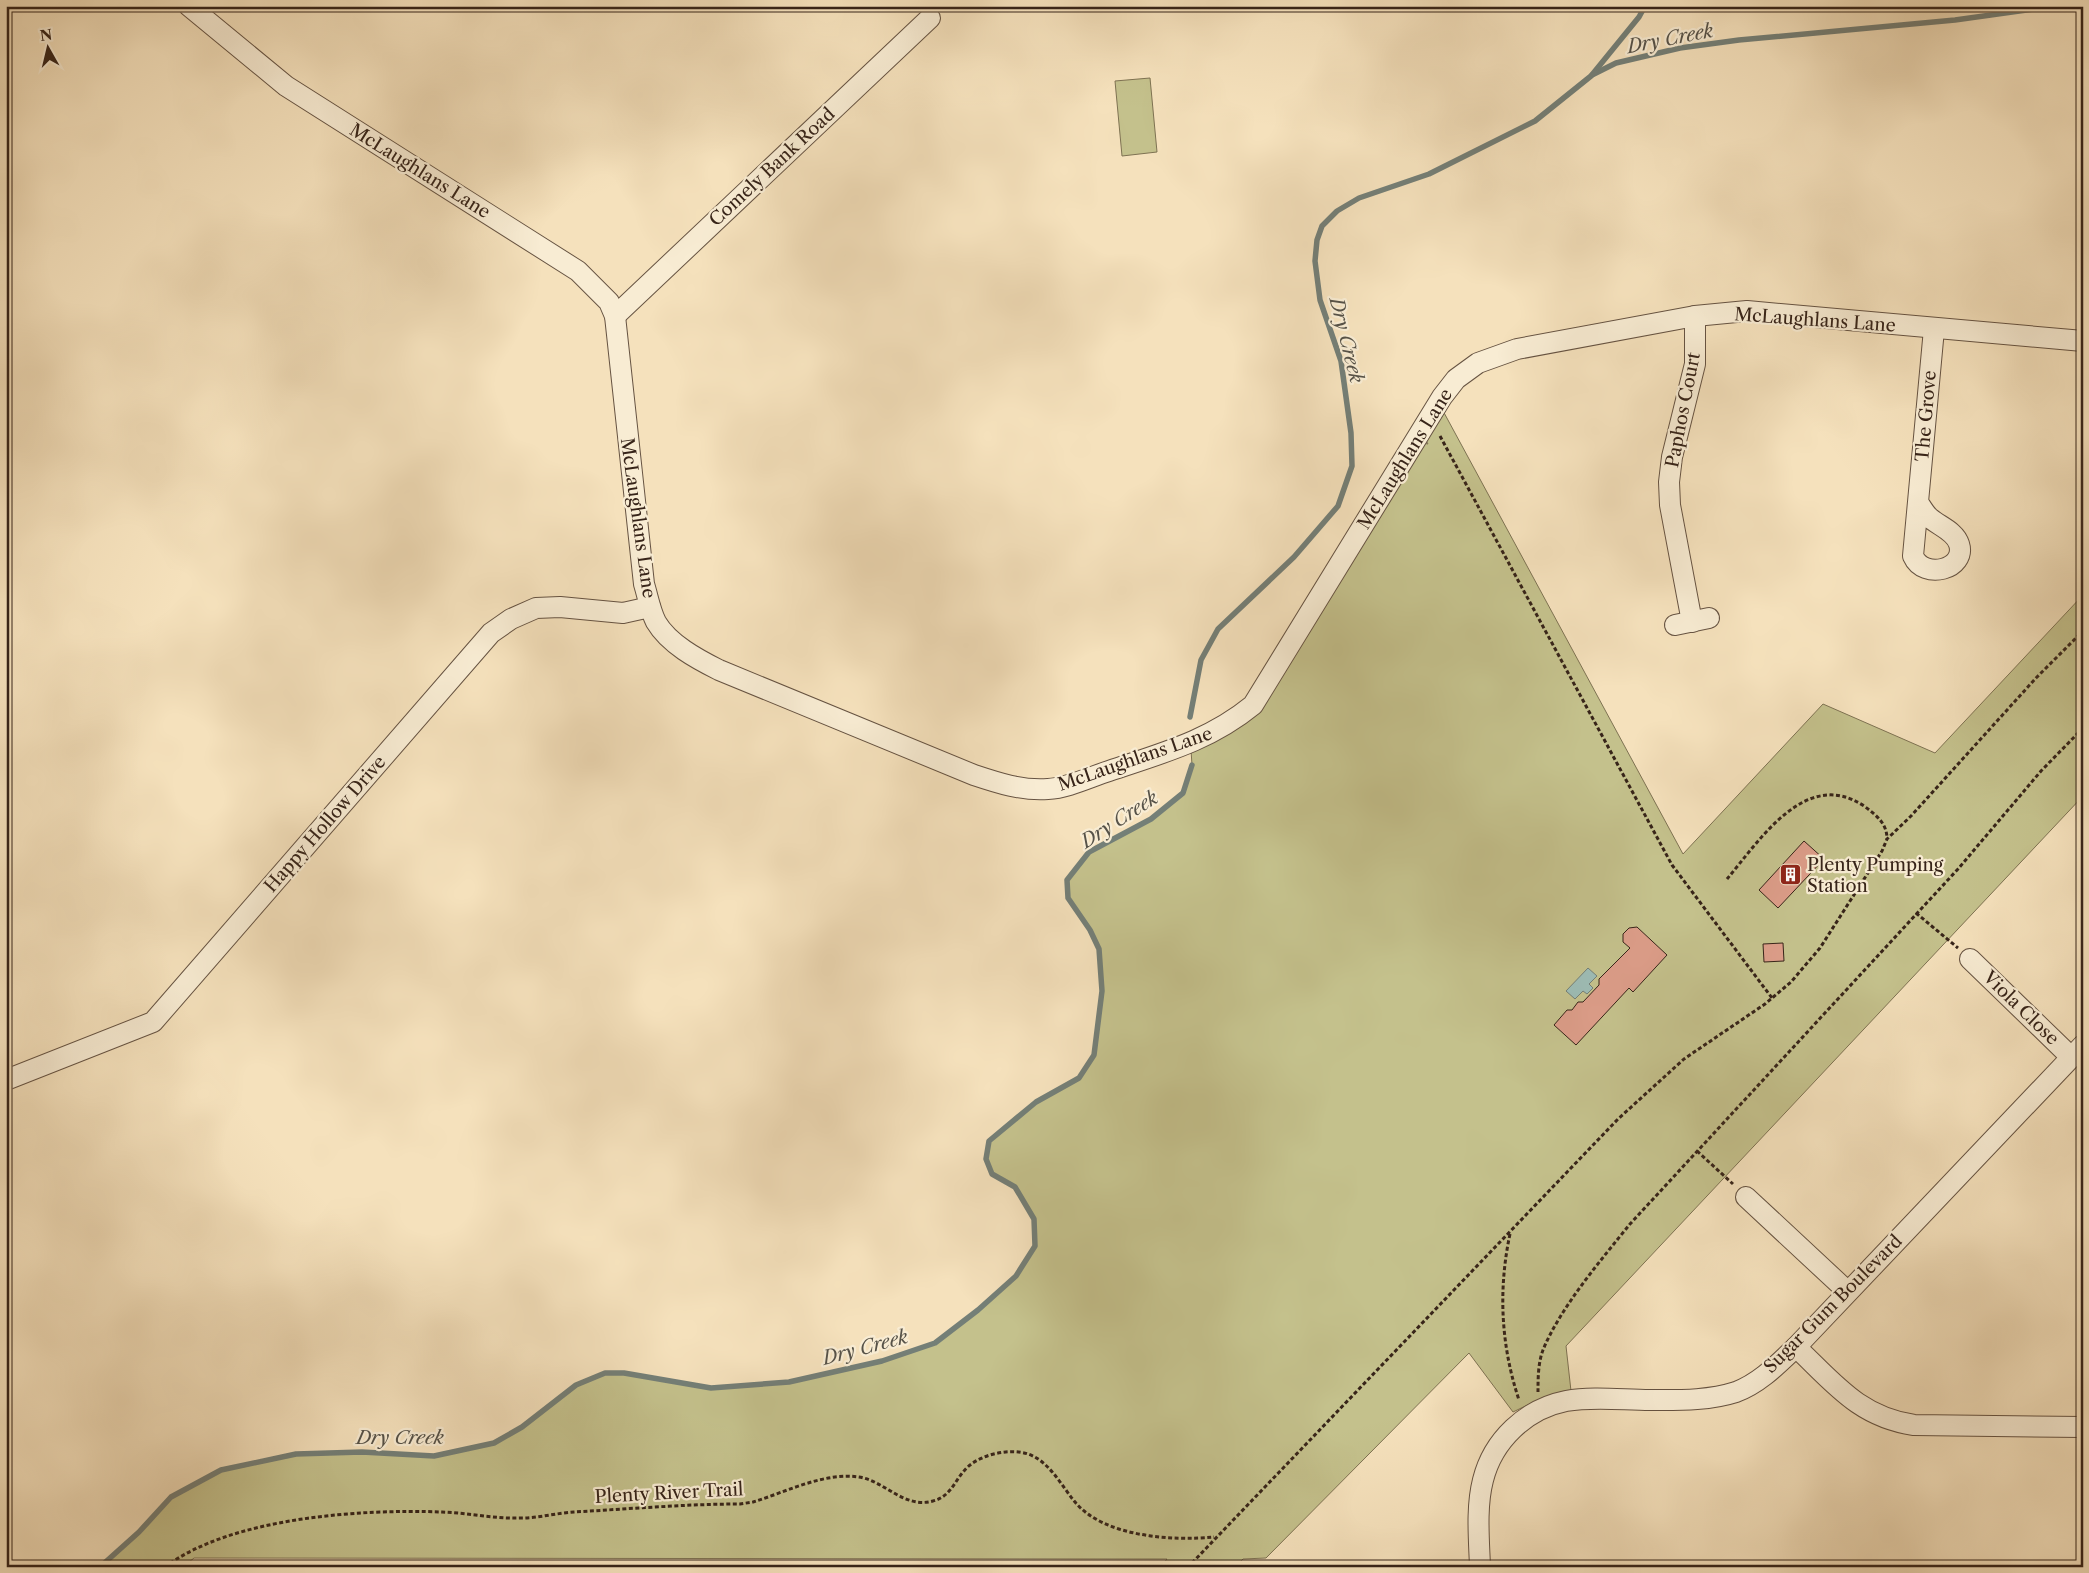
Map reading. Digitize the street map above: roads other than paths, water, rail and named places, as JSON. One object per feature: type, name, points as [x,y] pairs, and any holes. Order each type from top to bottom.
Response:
[{"type":"street","name":"McLaughlans Lane","points":[[189,6],[286,86],[578,271],[609,302],[615,316],[639,545],[650,607],[657,623],[665,632],[699,660],[719,670],[982,778],[1032,790],[1057,787],[1184,745],[1217,731],[1253,705],[1427,420],[1456,379],[1478,363],[1493,356],[1567,338],[1695,316],[1747,312],[2083,341]]},
{"type":"street","name":"Comely Bank Road","points":[[615,316],[930,18]]},
{"type":"street","name":"Paphos Court","points":[[1692,621],[1674,534],[1669,482],[1672,457],[1690,389],[1694,364],[1695,316]]},
{"type":"street","name":"The Grove","points":[[1918,502],[1934,329]]},
{"type":"street","name":"Happy Hollow Drive","points":[[6,1080],[153,1022],[491,633],[511,620],[536,608],[560,607],[623,613],[650,607]]},
{"type":"street","name":"Viola Close","points":[[1970,959],[2077,1051]]},
{"type":"street","name":"Sugar Gum Boulevard","points":[[1480,1567],[1480,1500],[1483,1481],[1495,1450],[1532,1414],[1567,1401],[1680,1400],[1718,1396],[1737,1391],[1754,1383],[1776,1366],[1796,1346],[2077,1051]]},
{"type":"street","points":[[1746,1197],[1847,1291]]},
{"type":"street","points":[[1796,1346],[1860,1406],[1893,1422],[1914,1425],[2083,1427]]},
{"type":"water","points":[[1588,968],[1597,976],[1589,984],[1593,988],[1587,994],[1583,991],[1575,999],[1566,991]]},
{"type":"waterway","name":"Dry Creek","points":[[1190,717],[1201,660],[1218,629],[1294,557],[1338,506],[1352,466],[1351,433],[1341,361],[1320,300],[1315,261],[1317,240],[1322,226],[1337,211],[1359,198],[1429,174],[1535,121],[1591,76],[1639,17],[1645,6]]},
{"type":"waterway","name":"Dry Creek","points":[[1592,75],[1616,63],[1680,48],[1739,40],[1955,20],[2056,6]]},
{"type":"waterway","name":"Dry Creek","points":[[100,1567],[139,1532],[171,1497],[221,1470],[296,1454],[362,1452],[434,1456],[494,1443],[522,1427],[576,1385],[605,1373],[624,1373],[711,1388],[789,1382],[882,1361],[935,1343],[978,1310],[1016,1276],[1035,1246],[1034,1219],[1015,1187],[992,1174],[986,1159],[989,1141],[1036,1102],[1079,1078],[1094,1055],[1102,991],[1099,949],[1090,930],[1068,898],[1067,880],[1089,852],[1151,819],[1183,793],[1192,765]]},
{"type":"place","name":"Plenty Pumping Station","points":[[1791,875]]}]
